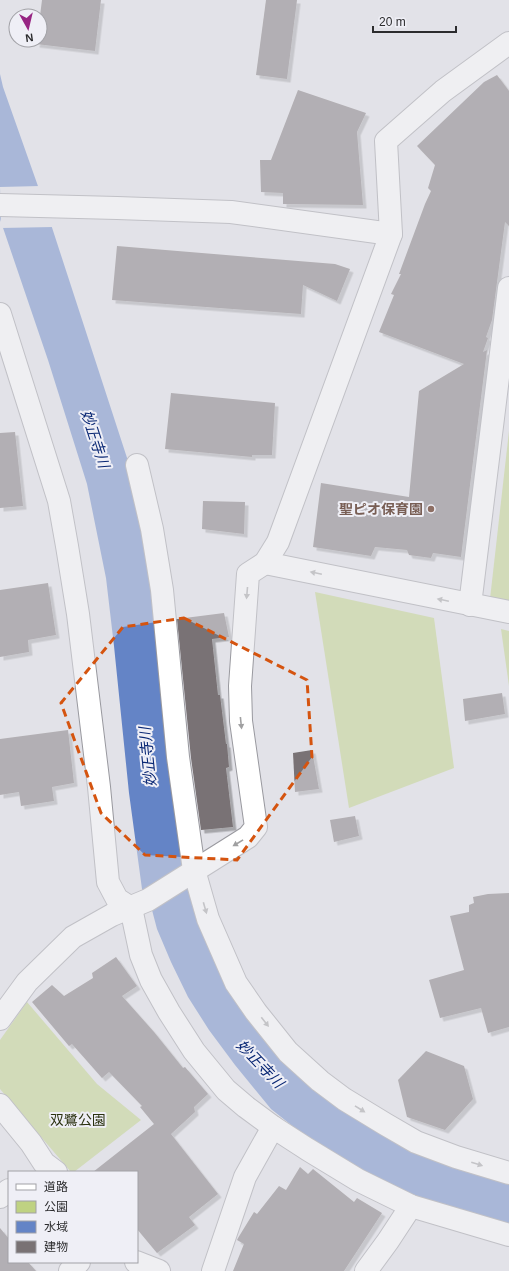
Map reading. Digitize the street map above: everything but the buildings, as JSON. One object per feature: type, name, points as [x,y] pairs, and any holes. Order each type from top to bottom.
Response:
[{"type":"street","points":[[0,1019],[27,982],[73,937],[112,915],[139,904],[248,837],[256,827],[241,721],[240,686],[248,574],[265,563],[278,542],[391,234],[386,141],[443,90],[509,43]]},
{"type":"street","points":[[0,205],[231,212],[391,234]]},
{"type":"street","points":[[470,605],[509,288]]},
{"type":"street","points":[[0,314],[59,501],[78,614],[108,882],[117,899],[139,904]]},
{"type":"street","points":[[137,465],[152,529],[162,590],[190,873],[208,919],[236,982],[256,1012],[288,1052],[320,1081],[344,1099],[416,1142],[456,1157],[509,1173]]},
{"type":"street","points":[[265,563],[509,612]]},
{"type":"street","points":[[139,904],[142,955],[151,980],[194,1051],[226,1090],[273,1127],[306,1149],[358,1180],[411,1206],[509,1235]]},
{"type":"street","points":[[0,1105],[31,1143],[44,1169]]},
{"type":"street","points":[[213,1271],[246,1177],[273,1127]]},
{"type":"street","points":[[0,1197],[8,1191]]},
{"type":"street","points":[[366,1271],[411,1206]]},
{"type":"street","points":[[70,1271],[78,1263]]},
{"type":"street","points":[[138,1263],[159,1271]]},
{"type":"highlighted area","points":[[184,618],[307,680],[312,757],[237,860],[145,855],[101,813],[61,703],[123,627]]},
{"type":"green space","points":[[509,431],[509,602],[490,599]]},
{"type":"green space","points":[[315,592],[434,618],[454,768],[349,808]]},
{"type":"green space","points":[[501,629],[509,631],[509,686]]},
{"type":"green space","name":"双鷺公園","points":[[27,1002],[97,1084],[141,1120],[75,1171],[70,1171],[0,1089],[0,1040]]},
{"type":"water","name":"妙正寺川","points":[[0,74],[3,87],[45,206],[129,464],[148,552],[182,865],[291,1066],[509,1180],[509,1226],[429,1202],[349,1167],[300,1132],[271,1109],[235,1065],[209,1030],[188,997],[171,962],[157,929],[152,910],[142,889],[129,793],[106,578],[87,484],[48,360],[0,219]]},
{"type":"pier","points":[[40,186],[53,227],[1,228],[0,187]]},
{"type":"place","name":"聖ピオ保育園","points":[[431,509]]}]
